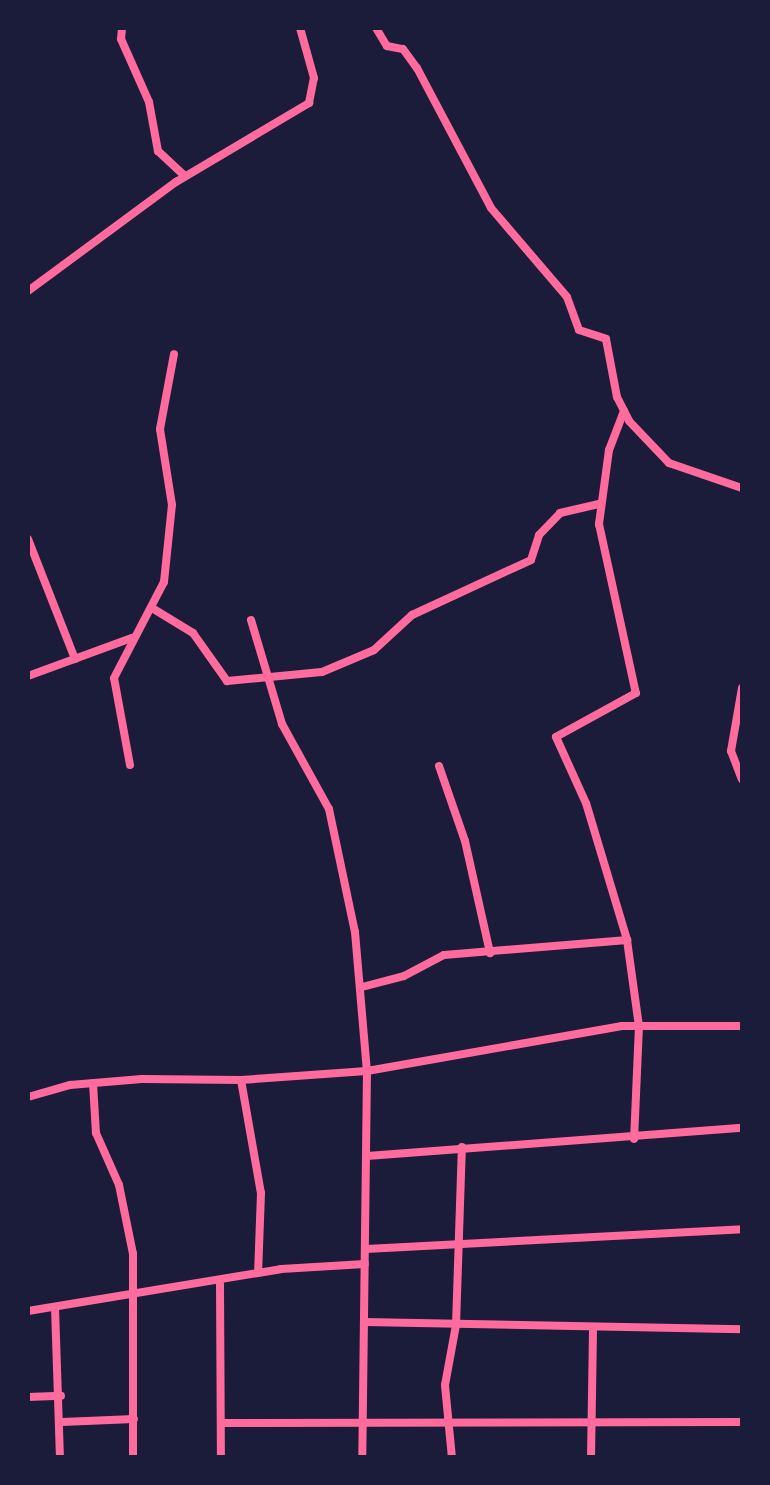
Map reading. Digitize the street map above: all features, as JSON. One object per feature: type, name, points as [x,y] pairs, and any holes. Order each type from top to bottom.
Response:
[{"type":"street","points":[[122,28],[120,39],[149,102],[158,151],[186,176]]},
{"type":"street","points":[[28,292],[186,176],[309,103],[314,78],[300,28]]},
{"type":"street","points":[[376,28],[387,46],[403,48],[418,68],[491,208],[567,297],[576,326],[606,339],[624,412],[670,463],[742,488]]},
{"type":"street","points":[[130,764],[114,678],[132,638],[152,608],[172,528],[160,429],[174,354]]},
{"type":"street","points":[[624,412],[599,504],[636,693],[556,737],[586,803],[627,940],[639,1026],[634,1139]]},
{"type":"street","points":[[152,608],[194,633],[220,677],[322,672],[374,650],[412,615],[531,560],[540,534],[560,513],[599,504]]},
{"type":"street","points":[[28,539],[75,659]]},
{"type":"street","points":[[251,620],[282,724],[329,809],[362,987],[367,1071],[362,1458]]},
{"type":"street","points":[[28,676],[132,638]]},
{"type":"street","points":[[742,688],[731,751],[742,779]]},
{"type":"street","points":[[439,766],[465,841],[490,952]]},
{"type":"street","points":[[362,987],[404,976],[444,955],[627,940]]},
{"type":"street","points":[[28,1098],[93,1083],[241,1080],[367,1071],[639,1026],[742,1026]]},
{"type":"street","points":[[241,1080],[260,1193],[258,1273]]},
{"type":"street","points":[[93,1083],[96,1132],[124,1208],[135,1298],[134,1458]]},
{"type":"street","points":[[366,1156],[742,1128]]},
{"type":"street","points":[[452,1458],[446,1358],[456,1325],[462,1147]]},
{"type":"street","points":[[366,1249],[742,1230]]},
{"type":"street","points":[[28,1311],[220,1284],[258,1273],[365,1264]]},
{"type":"street","points":[[220,1284],[221,1458]]},
{"type":"street","points":[[55,1308],[62,1422],[60,1458]]},
{"type":"street","points":[[364,1322],[742,1329]]},
{"type":"street","points":[[591,1458],[593,1329]]},
{"type":"street","points":[[28,1397],[61,1396]]},
{"type":"street","points":[[62,1422],[134,1419]]},
{"type":"street","points":[[222,1423],[592,1426],[742,1422]]}]
